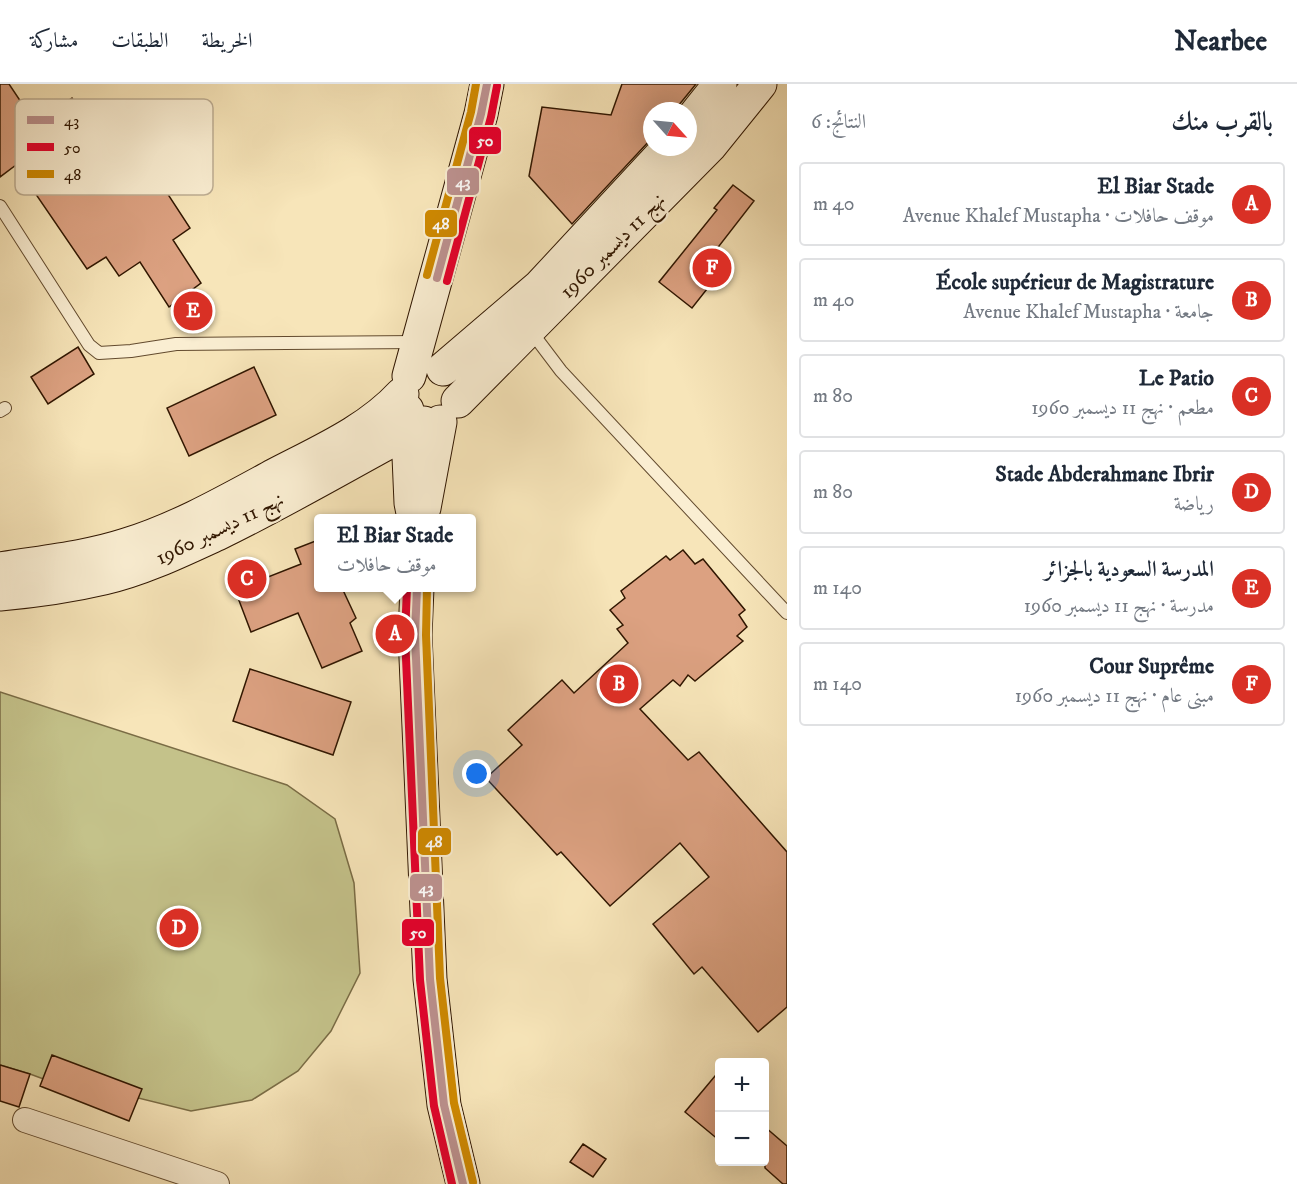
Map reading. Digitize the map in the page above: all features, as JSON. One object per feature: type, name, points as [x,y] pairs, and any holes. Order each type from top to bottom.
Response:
[{"type":"main road","points":[[422,514],[426,400],[418,342],[482,114],[487,84]]},
{"type":"main road","points":[[697,113],[720,84]]},
{"type":"main road","name":"نهج 11 ديسمبر 1960","points":[[0,594],[105,578],[191,546],[244,520],[426,400],[530,330],[710,146],[760,84]]},
{"type":"main road","name":"نهج 11 ديسمبر 1960","points":[[0,569],[92,554],[156,535],[212,509],[353,433],[387,409],[426,400],[540,286],[661,156]]},
{"type":"main road","points":[[413,514],[411,503],[426,400],[437,278]]},
{"type":"main road","points":[[417,592],[415,635],[430,979],[444,1105],[463,1184]]},
{"type":"street","points":[[25,1120],[217,1184]]},
{"type":"lane","points":[[0,206],[89,345],[99,353],[176,344],[418,342]]},
{"type":"lane","points":[[530,330],[561,371],[787,613]]},
{"type":"shaded area","points":[[0,692],[287,785],[335,819],[354,883],[360,973],[331,1031],[298,1071],[252,1100],[191,1111],[110,1091],[100,1100],[0,1065]]},
{"type":"building","points":[[0,84],[9,84],[19,99],[15,99],[15,166],[0,177]]},
{"type":"building","points":[[622,84],[696,84],[681,102],[643,102],[643,148],[572,224],[529,176],[542,107],[611,115]]},
{"type":"building","points":[[733,185],[754,201],[712,255],[726,265],[692,308],[659,282],[717,210],[714,208]]},
{"type":"building","points":[[36,195],[168,195],[190,228],[173,240],[201,283],[169,307],[140,262],[119,276],[106,257],[87,269]]},
{"type":"building","points":[[78,347],[94,374],[48,404],[31,377]]},
{"type":"building","points":[[254,367],[276,415],[189,456],[167,408]]},
{"type":"building","points":[[314,542],[314,592],[344,592],[356,618],[350,623],[362,651],[322,668],[298,613],[251,632],[235,590],[301,564],[295,549]]},
{"type":"building","points":[[683,550],[695,564],[703,559],[745,610],[739,615],[747,627],[737,636],[743,641],[695,681],[688,675],[680,686],[673,680],[640,709],[688,760],[699,752],[787,852],[787,1007],[758,1032],[702,967],[694,974],[653,924],[709,877],[680,843],[610,906],[561,852],[557,855],[486,778],[522,745],[508,730],[562,680],[574,693],[628,643],[617,629],[623,625],[610,610],[625,598],[621,591],[666,556],[670,560]]},
{"type":"building","points":[[250,669],[351,702],[333,755],[233,721]]},
{"type":"building","points":[[52,1055],[142,1089],[129,1121],[40,1086]]},
{"type":"building","points":[[0,1065],[30,1074],[19,1107],[0,1101]]},
{"type":"building","points":[[715,1076],[715,1137],[685,1112]]},
{"type":"building","points":[[769,1130],[787,1146],[787,1184],[783,1184],[765,1168],[769,1166]]},
{"type":"building","points":[[583,1144],[606,1159],[593,1177],[570,1162]]},
{"type":"transit line","name":"48","points":[[427,275],[471,112],[476,84]]},
{"type":"transit line","name":"43","points":[[437,278],[487,84]]},
{"type":"transit line","name":"50","points":[[447,281],[491,117],[497,86]]},
{"type":"transit line","name":"50","points":[[407,592],[405,635],[420,980],[434,1106],[452,1184]]},
{"type":"transit line","name":"43","points":[[417,592],[415,635],[430,979],[444,1105],[463,1184]]},
{"type":"transit line","name":"48","points":[[427,592],[426,635],[440,978],[454,1103],[473,1182]]},
{"type":"place","name":"Cour Suprême","points":[[712,268]]},
{"type":"place","name":"المدرسة السعودية بالجزائر","points":[[193,311]]},
{"type":"place","name":"Le Patio","points":[[247,579]]},
{"type":"place","name":"El Biar Stade","points":[[395,634]]},
{"type":"place","name":"École supérieur de Magistrature","points":[[619,684]]},
{"type":"place","name":"Stade Abderahmane Ibrir","points":[[179,928]]}]
